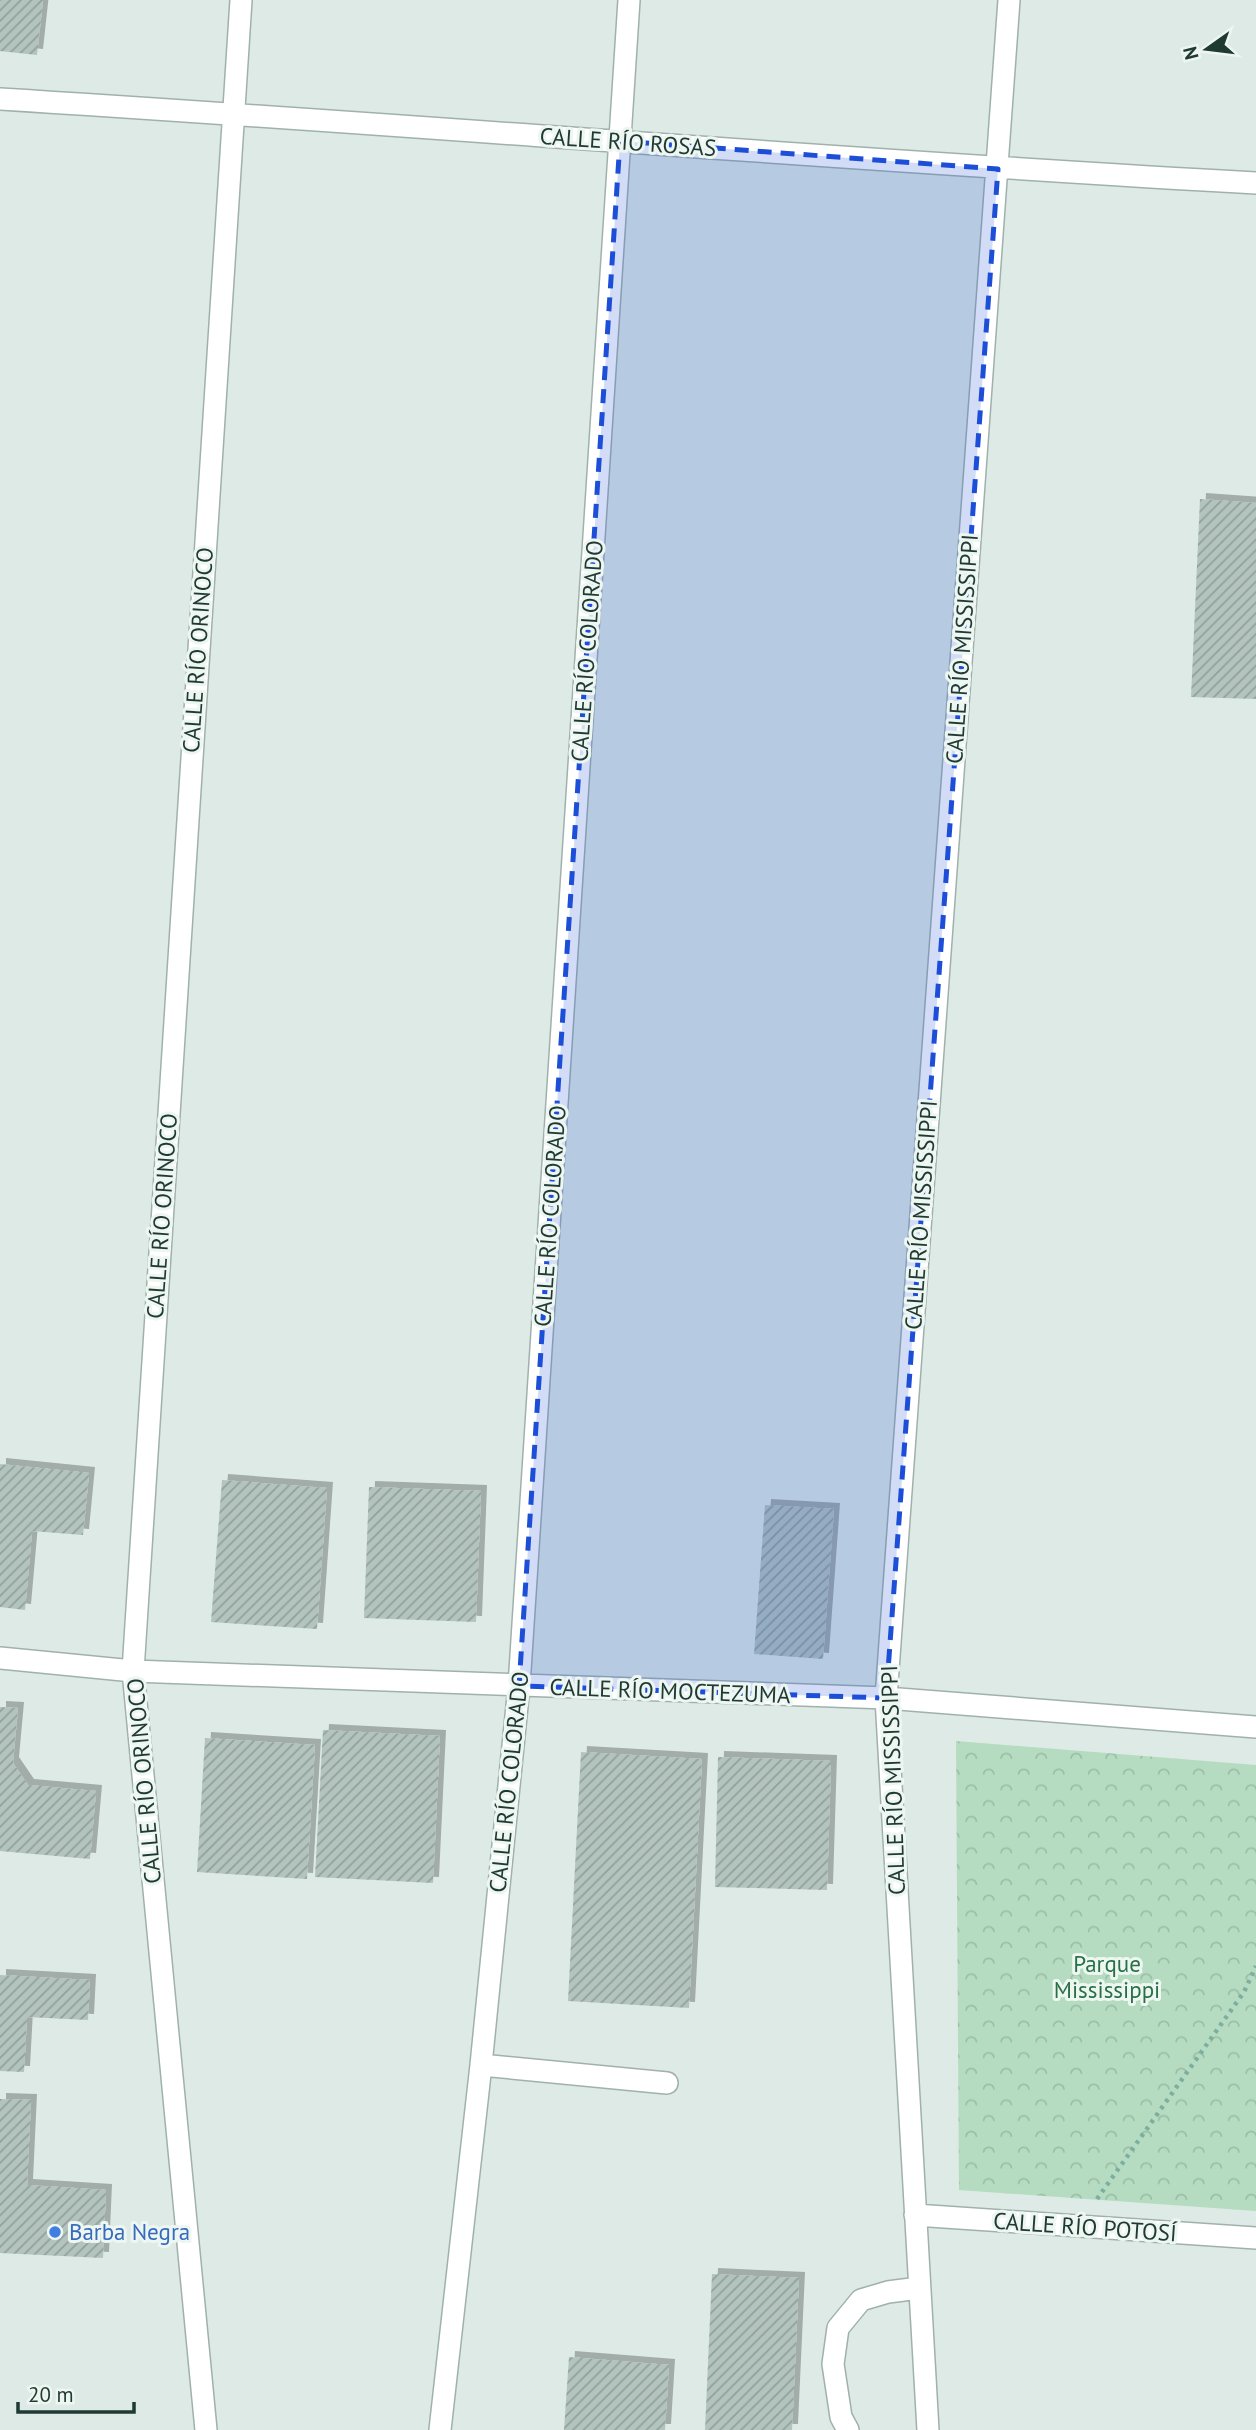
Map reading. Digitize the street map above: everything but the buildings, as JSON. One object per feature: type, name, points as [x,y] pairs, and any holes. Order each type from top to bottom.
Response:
[{"type":"street","name":"CALLE RÍO ORINOCO","points":[[205,2430],[133,1671],[241,0]]},
{"type":"street","name":"CALLE RÍO COLORADO","points":[[440,2430],[481,2065],[519,1686],[629,0]]},
{"type":"street","name":"CALLE RÍO MISSISSIPPI","points":[[928,2430],[886,1698],[1009,0]]},
{"type":"street","name":"CALLE RÍO ROSAS","points":[[0,99],[233,113],[998,169],[1256,183]]},
{"type":"street","name":"CALLE RÍO MOCTEZUMA","points":[[0,1658],[133,1671],[886,1698],[1256,1727]]},
{"type":"street","points":[[481,2065],[667,2083]]},
{"type":"street","name":"CALLE RÍO POTOSÍ","points":[[915,2215],[1256,2238]]},
{"type":"street","points":[[848,2430],[841,2417],[833,2364],[838,2328],[861,2300],[888,2292],[919,2288]]},
{"type":"path","points":[[1079,2226],[1244,1992],[1256,1966]]},
{"type":"highlighted area","points":[[620,141],[998,169],[886,1698],[519,1686]]},
{"type":"green space","name":"Parque Mississippi","points":[[956,1741],[1256,1765],[1256,2211],[959,2190]]},
{"type":"place","name":"Barba Negra","points":[[55,2232]]}]
